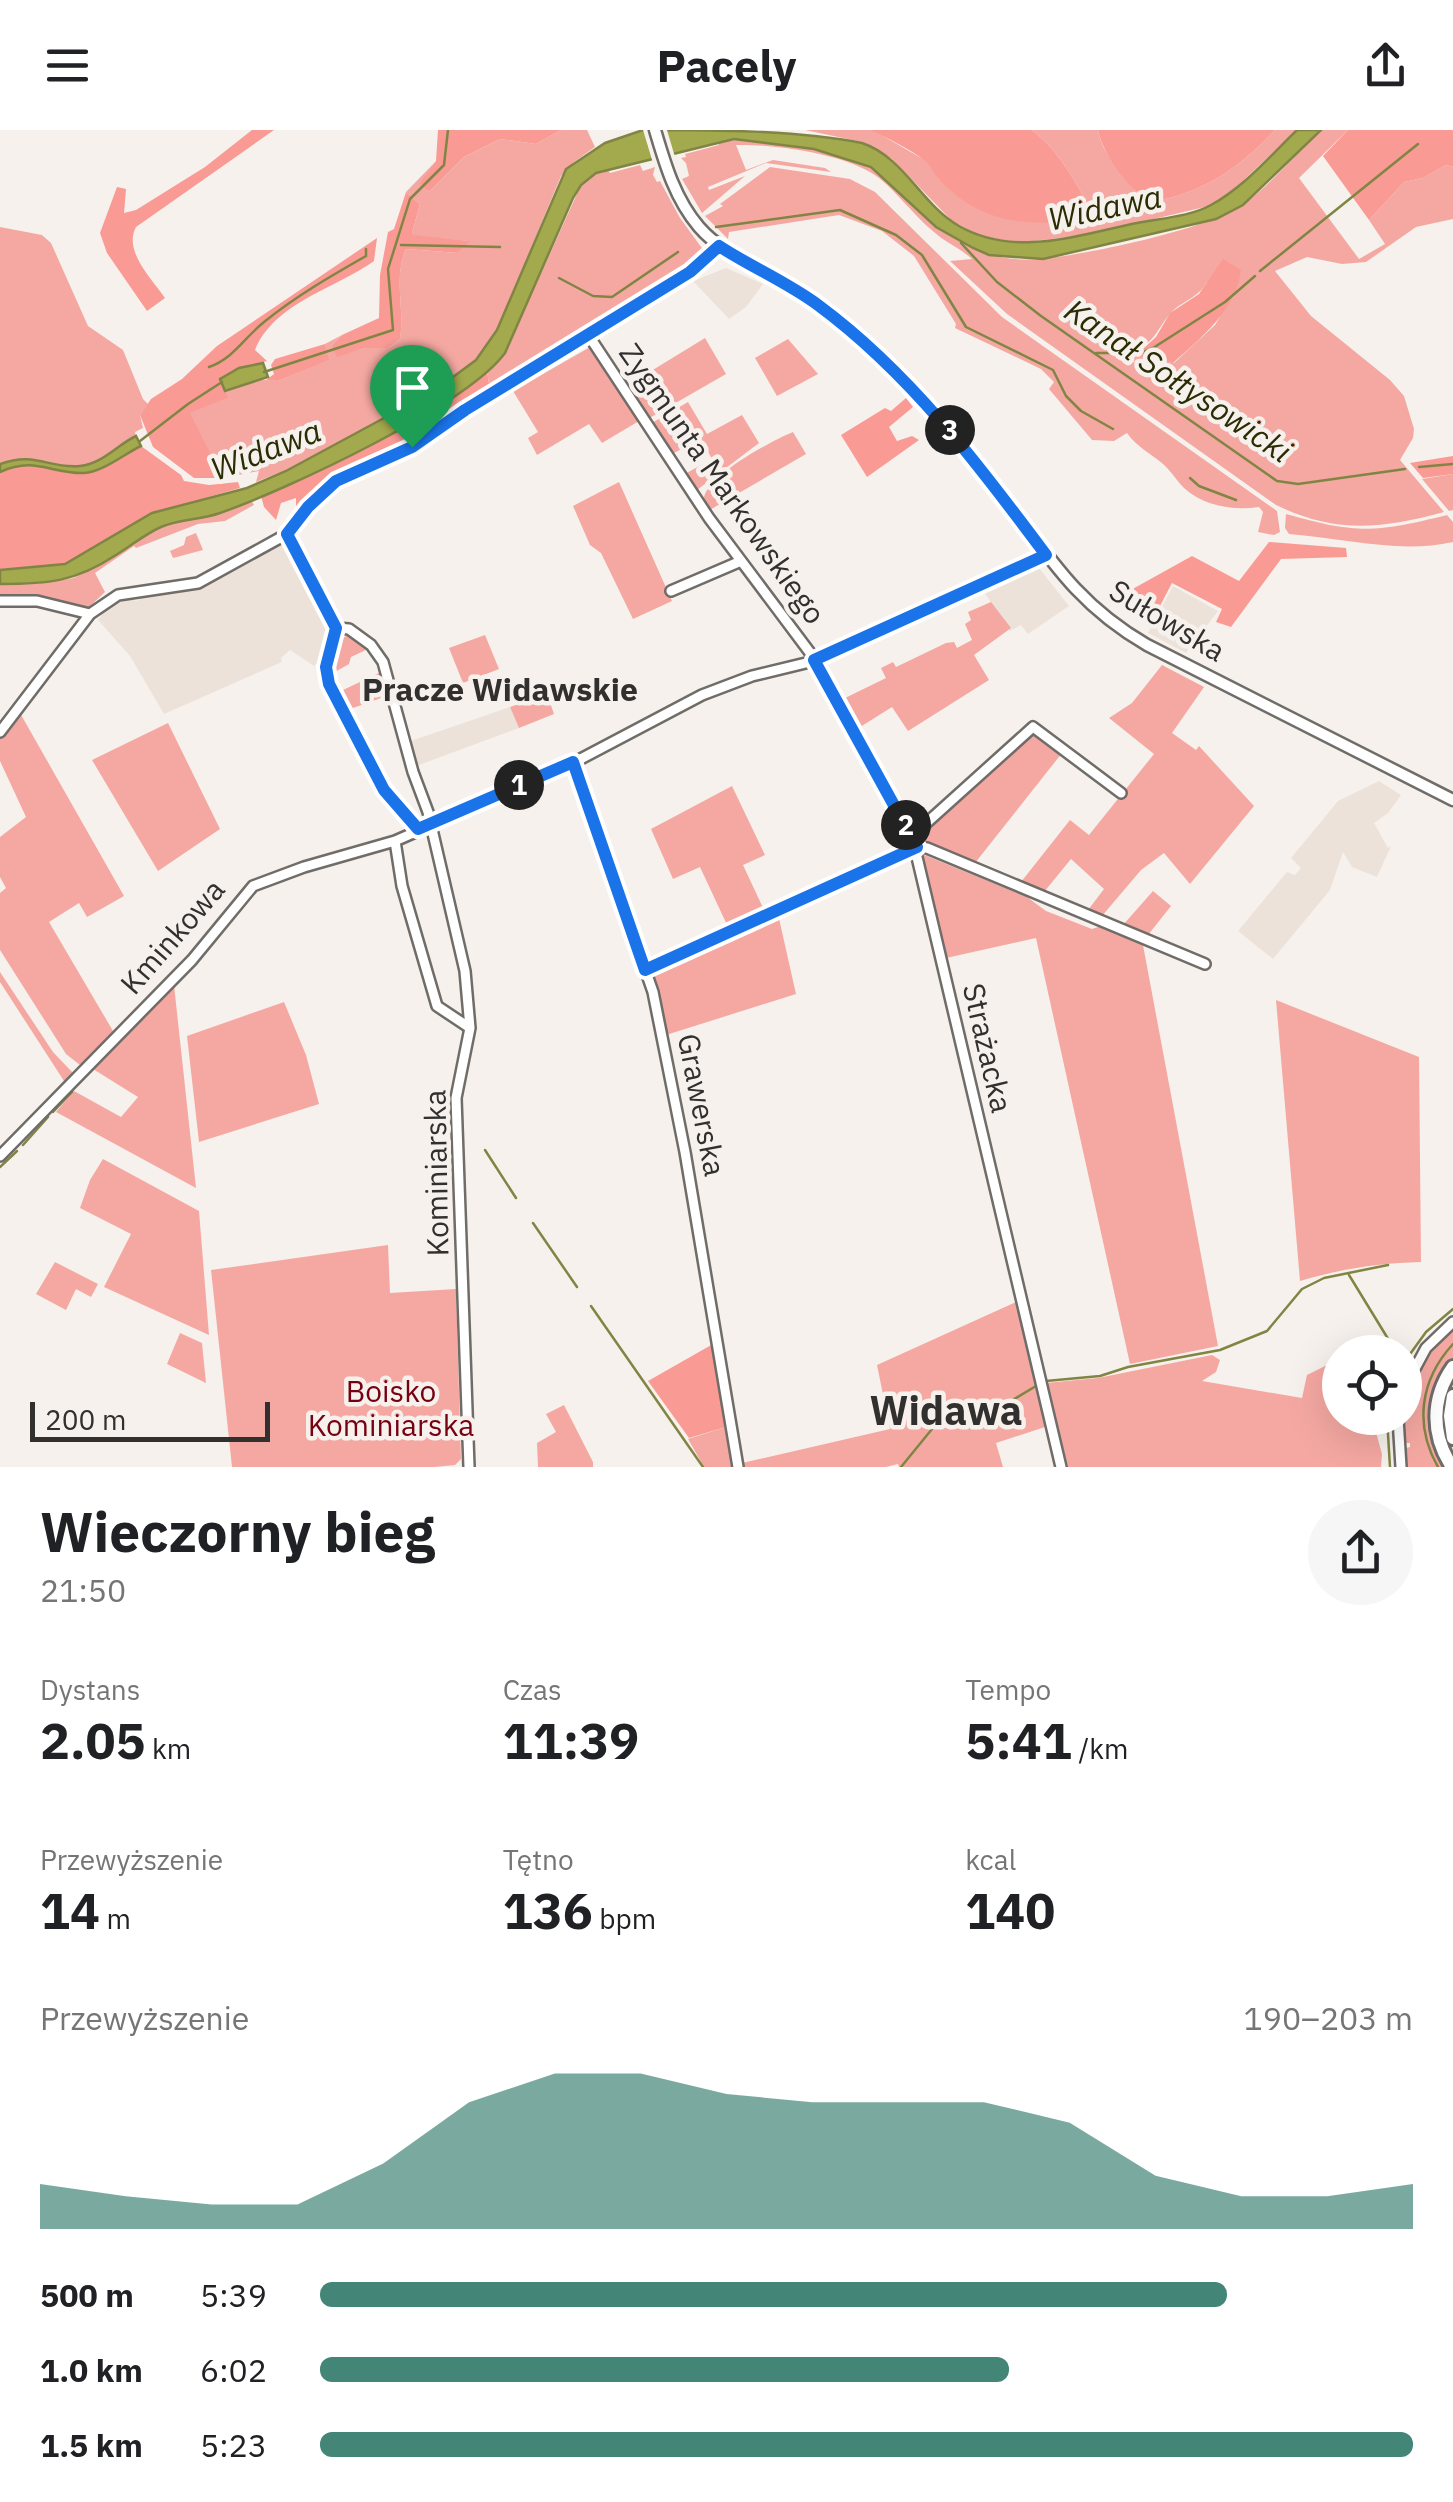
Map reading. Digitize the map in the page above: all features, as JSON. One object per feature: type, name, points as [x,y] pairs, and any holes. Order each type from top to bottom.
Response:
[{"type":"highway","points":[[1452,1467],[1439,1441],[1436,1416],[1439,1393],[1453,1367]]},
{"type":"highway","points":[[1453,1396],[1453,1438]]},
{"type":"main road","name":"Sułowska","points":[[655,130],[684,207],[719,246],[797,290],[880,357],[956,436],[1084,600],[1130,635],[1453,800]]},
{"type":"street","points":[[0,732],[90,614],[118,595],[206,580],[287,534],[336,481],[412,447],[707,260],[719,246]]},
{"type":"street","name":"Zygmunta Markowskiego","points":[[589,336],[740,560],[814,660]]},
{"type":"street","points":[[287,534],[336,628],[326,667],[329,684],[384,790],[418,829]]},
{"type":"street","name":"Kminkowa","points":[[0,1156],[192,960],[246,891],[260,882],[304,866],[395,844],[418,829],[573,762],[702,694],[814,660],[1046,555]]},
{"type":"street","points":[[671,591],[740,560]]},
{"type":"street","points":[[0,601],[38,601],[90,614]]},
{"type":"street","name":"Kominiarska","points":[[336,628],[349,629],[382,662],[430,824],[465,972],[470,1028],[456,1098],[469,1467]]},
{"type":"street","name":"Strażacka","points":[[814,660],[917,847],[978,1125],[1061,1467]]},
{"type":"street","points":[[912,836],[1033,727],[1121,793]]},
{"type":"street","name":"Grawerska","points":[[573,762],[653,992],[738,1467]]},
{"type":"street","points":[[395,844],[402,886],[437,1006],[470,1028]]},
{"type":"street","points":[[645,970],[917,847],[1206,964]]},
{"type":"street","points":[[1422,1355],[1453,1322]]},
{"type":"street","points":[[1399,1435],[1401,1467]]},
{"type":"shaded area","points":[[252,130],[274,130],[136,227],[136,255],[165,298],[147,311],[107,253],[100,233],[117,187],[126,189],[124,213],[136,210],[205,167]]},
{"type":"shaded area","points":[[438,130],[561,130],[536,144],[500,139],[464,157],[429,192],[419,184],[436,161]]},
{"type":"shaded area","points":[[643,130],[782,133],[862,143],[890,159],[934,206],[959,226],[980,236],[1024,242],[1070,238],[1202,209],[1246,180],[1297,130],[1321,130],[1243,205],[1216,219],[1043,259],[989,255],[973,248],[936,227],[871,167],[814,149],[734,139],[596,173],[573,198],[505,353],[453,397],[373,444],[287,486],[220,513],[161,527],[87,571],[47,582],[0,584],[0,570],[65,564],[152,513],[247,488],[286,471],[434,391],[476,360],[497,330],[566,169],[605,143]]},
{"type":"shaded area","points":[[871,130],[1032,130],[1072,177],[1090,210],[1088,217],[1027,222],[989,214],[955,194],[919,157]]},
{"type":"shaded area","points":[[1098,130],[1275,130],[1249,155],[1205,185],[1154,201],[1136,191],[1119,172]]},
{"type":"shaded area","points":[[1348,130],[1453,130],[1453,167],[1446,165],[1423,178],[1404,182],[1369,220],[1323,156]]},
{"type":"shaded area","points":[[406,192],[420,204],[414,235],[470,241],[458,253],[406,249],[400,271],[400,339],[388,348],[365,348],[337,357],[331,346],[342,335],[379,318],[380,275],[388,232],[394,229]]},
{"type":"shaded area","points":[[377,238],[374,261],[276,320],[255,350],[267,361],[239,368],[221,378],[228,398],[190,413],[223,478],[194,478],[153,447],[140,415],[151,399],[182,379],[217,346]]},
{"type":"shaded area","points":[[1223,259],[1241,270],[1238,284],[1225,310],[1206,333],[1173,363],[1140,357],[1131,350],[1146,346],[1156,337],[1170,313],[1199,294]]},
{"type":"shaded area","points":[[726,268],[763,284],[746,307],[729,319],[693,281]]},
{"type":"shaded area","points":[[325,344],[329,360],[278,381],[266,380],[274,374],[271,365],[275,359]]},
{"type":"shaded area","points":[[263,363],[268,377],[225,391],[220,379],[239,368]]},
{"type":"shaded area","points":[[487,371],[490,390],[432,430],[326,484],[296,516],[296,498],[281,503],[276,520],[264,507],[261,496],[378,441]]},
{"type":"shaded area","points":[[906,398],[913,407],[889,427],[897,441],[912,436],[919,440],[867,477],[841,435],[885,408],[891,411]]},
{"type":"shaded area","points":[[136,436],[141,446],[91,472],[23,466],[0,472],[0,464],[23,459],[88,465]]},
{"type":"shaded area","points":[[141,446],[184,481],[209,485],[238,482],[240,488],[152,513],[65,564],[0,570],[0,472],[29,465],[82,470],[108,463]]},
{"type":"shaded area","points":[[1453,456],[1453,474],[1423,478],[1410,463]]},
{"type":"shaded area","points":[[281,541],[331,633],[321,660],[314,666],[290,650],[281,658],[282,662],[164,714],[130,656],[98,620],[108,606],[129,598],[136,601],[149,595],[200,588]]},
{"type":"shaded area","points":[[1269,542],[1346,548],[1347,557],[1281,559],[1231,627],[1216,622],[1222,609],[1172,583],[1160,606],[1129,591],[1192,556],[1239,581]]},
{"type":"shaded area","points":[[1039,568],[1069,606],[1028,634],[1021,625],[1010,631],[984,592]]},
{"type":"shaded area","points":[[1173,586],[1218,611],[1186,653],[1148,633]]},
{"type":"shaded area","points":[[510,707],[519,728],[416,766],[408,742]]},
{"type":"shaded area","points":[[1379,781],[1401,795],[1388,813],[1374,823],[1388,848],[1391,846],[1377,877],[1352,867],[1343,852],[1330,890],[1273,959],[1238,931],[1287,872],[1295,875],[1301,868],[1291,858],[1338,801]]},
{"type":"shaded area","points":[[713,1344],[726,1427],[689,1438],[648,1381]]},
{"type":"green space","points":[[561,130],[587,130],[595,147],[561,176],[497,330],[476,360],[434,391],[303,463],[256,482],[259,471],[223,478],[189,413],[227,398],[225,391],[240,385],[278,381],[328,360],[325,344],[342,335],[331,346],[337,356],[365,348],[388,348],[400,339],[400,271],[406,249],[458,253],[469,241],[414,236],[420,204],[406,192],[436,161],[420,184],[429,192],[464,157],[500,139],[536,144]]},
{"type":"green space","points":[[805,130],[873,130],[928,162],[939,179],[1090,210],[1066,167],[1032,130],[1098,130],[1112,161],[1154,201],[1205,185],[1249,155],[1275,130],[1297,130],[1232,191],[1209,206],[1086,235],[1016,243],[978,235],[952,221],[892,159],[862,142]]},
{"type":"green space","points":[[1321,130],[1348,130],[1299,178],[1359,259],[1385,244],[1369,220],[1404,182],[1423,178],[1446,165],[1453,167],[1453,219],[1416,227],[1366,262],[1342,264],[1307,257],[1275,271],[1311,316],[1404,396],[1414,429],[1400,460],[1444,512],[1359,526],[1319,521],[1276,505],[1007,314],[950,261],[972,259],[939,236],[886,184],[866,170],[811,152],[736,145],[746,170],[773,160],[831,172],[766,163],[708,187],[709,190],[745,176],[702,213],[682,179],[689,176],[681,158],[719,145],[718,142],[756,140],[825,150],[880,173],[935,224],[974,249],[998,257],[1032,260],[1146,239],[1227,213],[1254,196]],"holes":[[[1207,282],[1224,310],[1215,325],[1174,363],[1140,357],[1133,350],[1150,341],[1173,310]]]},
{"type":"green space","points":[[640,165],[643,171],[655,167],[653,175],[657,182],[660,181],[707,255],[490,390],[487,371],[505,353],[581,185],[596,173]]},
{"type":"green space","points":[[770,167],[850,179],[875,192],[1002,317],[1277,511],[1280,532],[1258,532],[1263,512],[1259,507],[1219,506],[1192,494],[1127,433],[1114,441],[1092,440],[1049,389],[1054,382],[1041,369],[955,328],[914,256],[882,231],[839,215],[729,232],[728,239],[705,216]]},
{"type":"green space","points":[[0,227],[42,235],[51,243],[88,326],[123,350],[148,404],[140,415],[143,428],[135,432],[136,436],[95,462],[69,466],[23,459],[0,464]]},
{"type":"green space","points":[[705,338],[726,374],[646,420],[625,387]]},
{"type":"green space","points":[[788,339],[818,374],[777,396],[755,358]]},
{"type":"green space","points":[[592,346],[639,421],[602,443],[589,424],[537,455],[528,438],[538,432],[513,391]]},
{"type":"green space","points":[[688,402],[707,434],[742,415],[759,443],[697,490],[683,475],[712,459],[701,439],[670,455],[650,424]]},
{"type":"green space","points":[[793,432],[806,454],[708,511],[704,497],[717,478],[757,450]]},
{"type":"green space","points":[[1453,474],[1453,510],[1449,511],[1422,479]]},
{"type":"green space","points":[[619,482],[672,601],[633,619],[601,553],[590,545],[573,506]]},
{"type":"green space","points":[[251,500],[254,505],[225,521],[198,524],[134,546],[95,573],[105,592],[87,609],[44,596],[0,598],[0,584],[74,578],[156,529],[175,521],[214,515]]},
{"type":"green space","points":[[1286,514],[1366,529],[1447,515],[1453,522],[1453,542],[1392,546],[1289,534],[1285,528]]},
{"type":"green space","points":[[196,533],[203,550],[173,558],[170,551],[184,545],[186,537]]},
{"type":"green space","points":[[991,602],[1011,628],[974,655],[989,680],[908,731],[892,707],[857,729],[841,700],[886,678],[881,668],[893,662],[896,667],[946,643],[954,642],[957,648],[972,640],[965,624],[971,620],[968,612]]},
{"type":"green space","points":[[350,633],[370,648],[351,657],[349,664],[335,672],[338,642]]},
{"type":"green space","points":[[485,635],[499,669],[463,683],[449,648]]},
{"type":"green space","points":[[1162,665],[1204,687],[1172,733],[1196,750],[1199,746],[1254,806],[1190,884],[1164,853],[1141,870],[1102,916],[1088,910],[1104,889],[1071,859],[1044,892],[1021,882],[1070,820],[1089,835],[1154,754],[1109,718],[1132,703]]},
{"type":"green space","points":[[381,672],[387,696],[350,709],[343,690]]},
{"type":"green space","points":[[547,694],[554,714],[519,728],[510,707]]},
{"type":"green space","points":[[20,713],[124,896],[87,917],[79,903],[49,922],[113,1031],[80,1065],[66,1054],[0,950],[0,893],[6,888],[0,877],[0,837],[26,817],[0,761],[0,738]]},
{"type":"green space","points":[[168,723],[220,829],[158,871],[92,760]]},
{"type":"green space","points":[[1032,736],[1041,736],[1062,753],[975,863],[919,840],[918,838]]},
{"type":"green space","points":[[732,786],[765,855],[743,865],[764,910],[728,927],[700,867],[673,879],[651,829]]},
{"type":"green space","points":[[922,854],[1027,897],[1046,911],[1092,929],[1101,926],[1143,945],[1218,1346],[1130,1364],[1036,938],[946,958]]},
{"type":"green space","points":[[1153,891],[1171,906],[1148,935],[1123,925]]},
{"type":"green space","points":[[778,914],[796,994],[666,1035],[651,971]]},
{"type":"green space","points":[[0,972],[53,1052],[73,1073],[64,1081],[0,982]]},
{"type":"green space","points":[[174,985],[196,1188],[56,1112],[74,1091],[121,1117],[138,1097],[93,1069]]},
{"type":"green space","points":[[1276,1000],[1419,1057],[1421,1262],[1360,1267],[1300,1281]]},
{"type":"green space","points":[[284,1002],[306,1055],[319,1104],[199,1142],[187,1036]]},
{"type":"green space","points":[[103,1159],[199,1211],[209,1335],[104,1287],[131,1234],[80,1208]]},
{"type":"green space","name":"Boisko Kominiarska","points":[[388,1245],[390,1293],[456,1289],[461,1459],[455,1465],[435,1467],[232,1467],[211,1270]]},
{"type":"green space","points":[[55,1262],[98,1284],[91,1297],[76,1289],[66,1310],[36,1294]]},
{"type":"green space","points":[[1016,1302],[1045,1427],[996,1443],[1003,1467],[743,1467],[742,1463],[890,1429],[877,1365]]},
{"type":"green space","points":[[1453,1328],[1453,1360],[1438,1382],[1446,1467],[1405,1467],[1402,1449],[1410,1447],[1410,1443],[1404,1443],[1403,1435],[1422,1435],[1422,1364]]},
{"type":"green space","points":[[180,1333],[202,1343],[206,1383],[167,1364]]},
{"type":"green space","points":[[1212,1355],[1220,1360],[1216,1372],[1202,1381],[1302,1398],[1307,1375],[1322,1368],[1322,1435],[1377,1435],[1381,1467],[1068,1467],[1046,1383],[1098,1378]]},
{"type":"green space","points":[[564,1405],[593,1467],[538,1467],[537,1443],[556,1432],[546,1414]]},
{"type":"green space","points":[[726,1427],[732,1467],[704,1467],[688,1439]]},
{"type":"pier","points":[[643,130],[667,130],[675,157],[653,163]]},
{"type":"waterway","points":[[264,372],[393,330],[388,269],[410,199],[444,165],[448,130]]},
{"type":"waterway","points":[[1260,271],[1418,144]]},
{"type":"waterway","points":[[716,227],[840,210],[896,235],[922,255],[966,327],[1053,370],[1066,396],[1081,411],[1113,429]]},
{"type":"waterway","name":"Kanał Sołtysowicki","points":[[961,243],[997,282],[1041,316],[1277,481],[1298,484],[1405,469]]},
{"type":"waterway","points":[[401,245],[500,247]]},
{"type":"waterway","points":[[209,367],[225,359],[289,304],[366,256],[366,249]]},
{"type":"waterway","name":"Kanał Sołtysowicki","points":[[559,278],[593,296],[612,297],[678,252]]},
{"type":"waterway","points":[[1096,353],[1141,353],[1153,348],[1225,302],[1255,276]]},
{"type":"waterway","points":[[605,334],[693,277]]},
{"type":"waterway","points":[[140,441],[222,382]]},
{"type":"waterway","name":"Kanał Sołtysowicki","points":[[1419,467],[1453,464]]},
{"type":"waterway","points":[[1190,478],[1199,486],[1236,500]]},
{"type":"waterway","points":[[53,1112],[72,1092]]},
{"type":"waterway","points":[[23,1145],[48,1117]]},
{"type":"waterway","points":[[485,1150],[516,1198]]},
{"type":"waterway","points":[[0,1167],[17,1151]]},
{"type":"waterway","points":[[533,1223],[577,1287]]},
{"type":"waterway","points":[[1046,1381],[1100,1376],[1220,1350],[1267,1331],[1302,1289],[1324,1278],[1388,1265]]},
{"type":"waterway","points":[[1349,1275],[1386,1335]]},
{"type":"waterway","points":[[591,1306],[703,1467]]},
{"type":"waterway","points":[[1422,1338],[1453,1309]]},
{"type":"waterway","points":[[1438,1467],[1426,1435],[1424,1403],[1433,1372],[1453,1344]]},
{"type":"waterway","points":[[938,1425],[1001,1407],[1036,1386]]},
{"type":"waterway","points":[[901,1467],[932,1429]]},
{"type":"waterway","points":[[1388,1435],[1390,1467]]},
{"type":"district","name":"Pracze Widawskie","points":[[500,690]]},
{"type":"district","name":"Widawa","points":[[946,1411]]},
{"type":"route","points":[[719,246],[820,306],[880,357],[956,436],[1046,555],[814,660],[917,847],[645,970],[573,762],[418,829],[384,790],[329,684],[326,667],[336,628],[287,534],[336,481],[412,447],[465,410],[690,272],[719,246]]}]
